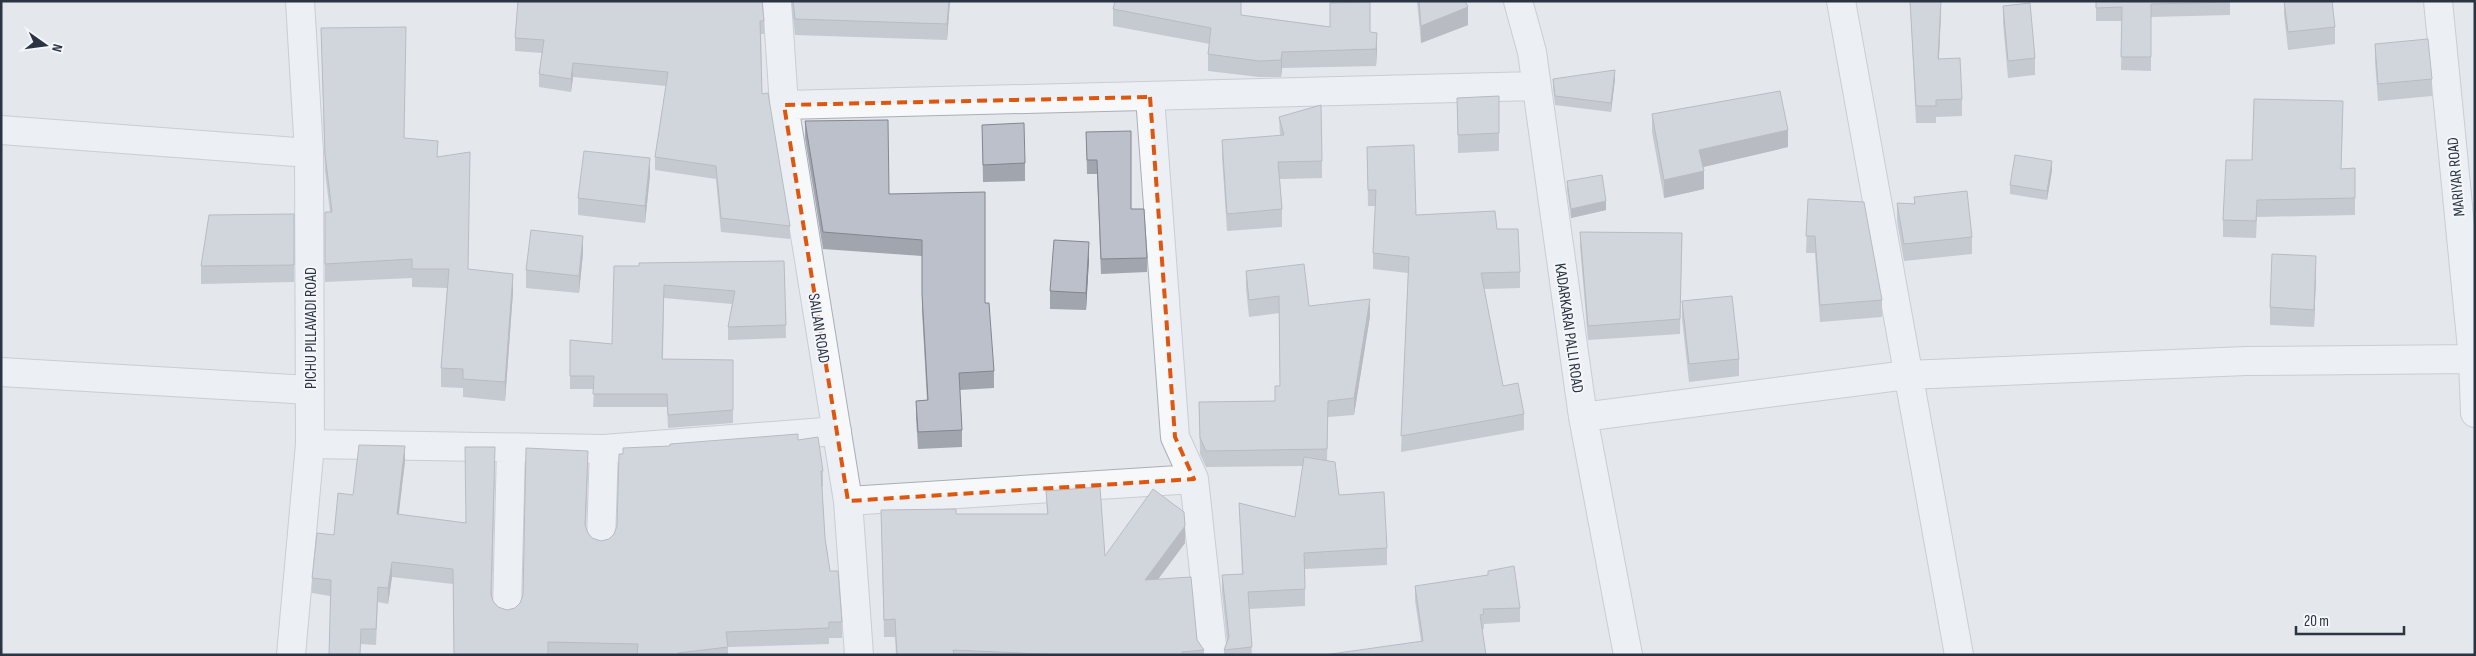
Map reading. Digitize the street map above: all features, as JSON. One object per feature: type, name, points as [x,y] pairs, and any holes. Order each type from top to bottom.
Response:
[{"type":"street","name":"PICHU PILLAVADI ROAD","points":[[291,655],[310,444],[309,153],[300,1]]},
{"type":"street","name":"SAILAN ROAD","points":[[777,1],[784,104],[848,501],[859,655]]},
{"type":"street","name":"KADARKARAI PALLI ROAD","points":[[1518,1],[1532,52],[1582,417],[1628,655]]},
{"type":"street","points":[[1842,1],[1959,655]]},
{"type":"street","name":"MARIYAR ROAD","points":[[2438,1],[2473,359],[2475,413]]},
{"type":"street","points":[[784,104],[1536,86]]},
{"type":"street","points":[[1150,96],[1174,437],[1194,479],[1213,655]]},
{"type":"street","points":[[1,130],[309,153]]},
{"type":"street","points":[[1582,417],[1908,376],[2246,361],[2473,359]]},
{"type":"street","points":[[1,372],[310,390]]},
{"type":"street","points":[[310,444],[604,448],[837,431]]},
{"type":"street","points":[[507,610],[511,448]]},
{"type":"street","points":[[601,541],[604,448]]},
{"type":"street","points":[[848,501],[1194,479]]},
{"type":"highlighted area","points":[[1150,97],[1175,437],[1194,479],[848,501],[784,105]]},
{"type":"building","points":[[518,1],[762,1],[764,21],[760,21],[762,94],[768,93],[790,226],[721,218],[716,166],[655,157],[668,72],[573,63],[571,79],[539,74],[544,40],[515,38]]},
{"type":"building","points":[[793,1],[949,1],[947,24],[795,19]]},
{"type":"building","points":[[1115,1],[1241,1],[1241,15],[1330,27],[1330,3],[1370,2],[1370,32],[1377,33],[1376,49],[1282,52],[1281,60],[1259,61],[1208,54],[1211,28],[1113,9]]},
{"type":"building","points":[[1419,1],[1465,1],[1468,7],[1421,26]]},
{"type":"building","points":[[1910,1],[1941,1],[1938,59],[1960,58],[1962,99],[1936,100],[1936,106],[1916,106]]},
{"type":"building","points":[[2096,1],[2230,2],[2151,4],[2151,57],[2121,57],[2122,7],[2096,8]]},
{"type":"building","points":[[2284,1],[2332,1],[2335,27],[2288,32]]},
{"type":"building","points":[[2030,3],[2035,58],[2008,61],[2003,6]]},
{"type":"building","points":[[406,27],[404,138],[438,141],[437,157],[470,152],[468,269],[513,274],[505,382],[463,379],[463,369],[441,368],[449,269],[412,269],[412,259],[325,264],[325,212],[332,212],[325,154],[321,28]]},
{"type":"building","points":[[2428,39],[2432,79],[2378,84],[2375,44]]},
{"type":"building","points":[[1615,70],[1611,103],[1555,96],[1553,79]]},
{"type":"building","points":[[1780,91],[1788,130],[1699,150],[1704,171],[1664,180],[1652,114]]},
{"type":"building","points":[[1499,96],[1499,133],[1458,135],[1457,98]]},
{"type":"building","points":[[2254,99],[2343,101],[2341,169],[2355,168],[2355,198],[2257,200],[2256,221],[2223,220],[2226,160],[2252,160]]},
{"type":"building","points":[[1321,105],[1322,161],[1278,162],[1282,209],[1227,214],[1222,140],[1284,135],[1279,117]]},
{"type":"building","points":[[888,120],[889,194],[985,192],[985,303],[989,303],[994,371],[959,373],[962,430],[918,432],[916,401],[928,400],[922,294],[922,240],[823,232],[805,121]]},
{"type":"building","points":[[1024,123],[1025,163],[983,165],[982,125]]},
{"type":"building","points":[[1131,131],[1131,209],[1144,209],[1147,258],[1101,259],[1097,160],[1087,160],[1086,132]]},
{"type":"building","points":[[1414,145],[1416,215],[1495,211],[1497,229],[1518,229],[1520,272],[1481,273],[1503,386],[1518,383],[1524,414],[1401,436],[1409,257],[1373,253],[1376,190],[1368,190],[1367,147]]},
{"type":"building","points":[[584,151],[650,158],[645,206],[578,198]]},
{"type":"building","points":[[2015,155],[2052,161],[2047,191],[2010,185]]},
{"type":"building","points":[[1602,175],[1606,201],[1571,209],[1567,181]]},
{"type":"building","points":[[1967,191],[1972,237],[1904,244],[1897,203],[1915,204],[1914,197]]},
{"type":"building","points":[[1808,199],[1864,202],[1882,300],[1820,305],[1815,236],[1806,236]]},
{"type":"building","points":[[294,214],[294,265],[201,266],[209,215]]},
{"type":"building","points":[[531,230],[583,236],[579,276],[526,270]]},
{"type":"building","points":[[1580,232],[1682,233],[1680,319],[1588,326]]},
{"type":"building","points":[[1054,240],[1089,242],[1086,293],[1050,291]]},
{"type":"building","points":[[2272,254],[2316,256],[2314,310],[2270,307]]},
{"type":"building","points":[[784,261],[786,325],[728,327],[735,291],[664,285],[662,359],[733,360],[733,410],[668,415],[667,394],[593,394],[594,376],[570,376],[570,340],[612,344],[614,266],[639,266],[639,263]]},
{"type":"building","points":[[1304,264],[1309,306],[1370,299],[1354,398],[1328,401],[1327,449],[1206,451],[1200,438],[1199,402],[1275,401],[1275,386],[1280,386],[1279,296],[1249,300],[1246,271]]},
{"type":"building","points":[[1732,296],[1739,359],[1689,364],[1682,301]]},
{"type":"building","points":[[798,434],[798,440],[818,437],[823,471],[821,471],[825,538],[830,571],[838,571],[842,622],[829,622],[829,628],[726,632],[728,647],[678,653],[678,655],[637,655],[638,644],[548,642],[548,655],[454,655],[453,569],[392,562],[388,588],[378,587],[376,629],[361,629],[360,655],[329,655],[331,580],[312,578],[317,533],[334,535],[338,493],[353,495],[359,445],[405,446],[397,514],[466,523],[465,447],[495,447],[491,594],[493,601],[498,607],[507,610],[515,608],[520,603],[523,595],[526,448],[588,451],[585,525],[592,538],[601,541],[609,539],[614,534],[617,526],[619,454],[623,454],[623,448],[670,446],[670,444]]},
{"type":"building","points":[[1304,457],[1335,462],[1339,495],[1384,492],[1387,548],[1304,553],[1305,589],[1248,592],[1252,647],[1224,650],[1229,637],[1222,575],[1243,574],[1239,503],[1295,517]]},
{"type":"building","points":[[1100,487],[1105,556],[1153,489],[1184,512],[1185,526],[1145,580],[1191,577],[1197,640],[1204,650],[1182,652],[1182,655],[1065,655],[953,650],[954,655],[897,655],[895,619],[884,620],[881,510],[956,509],[956,514],[1048,514],[1046,491]]},
{"type":"building","points":[[1514,566],[1520,608],[1483,609],[1484,614],[1480,615],[1486,655],[1324,655],[1423,641],[1415,586],[1488,575],[1488,571]]}]
